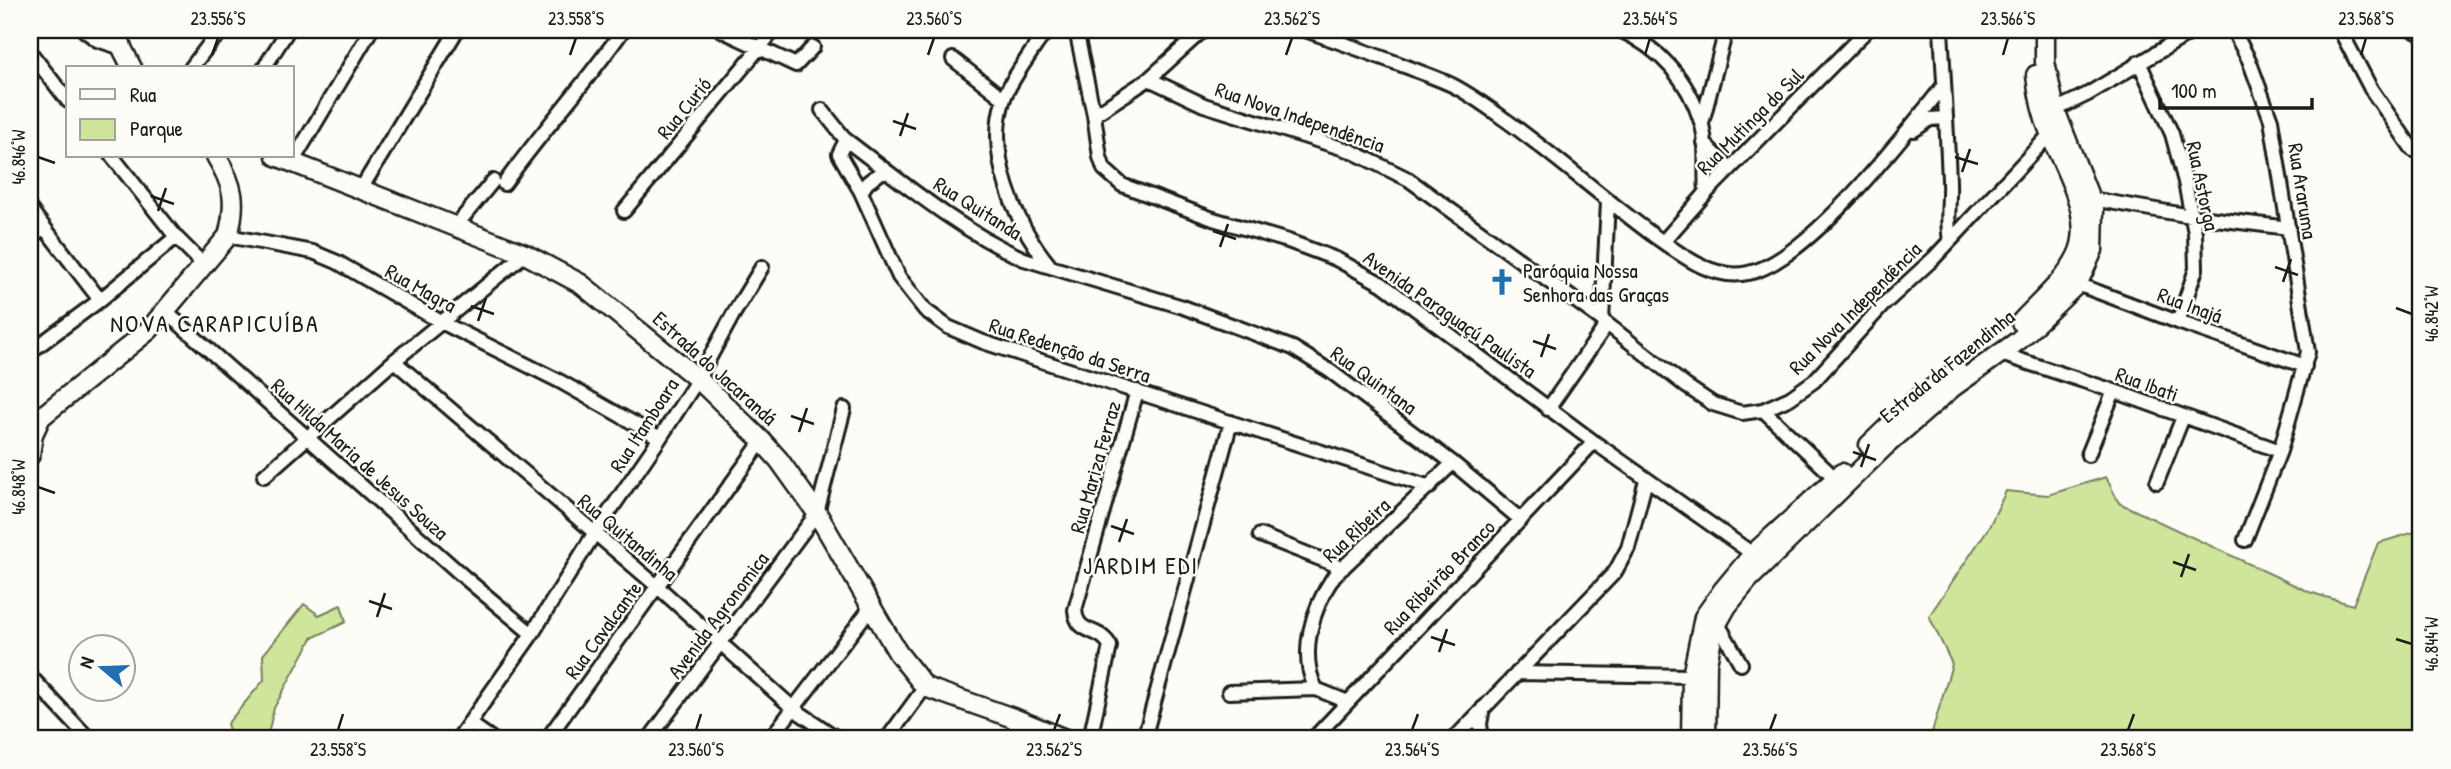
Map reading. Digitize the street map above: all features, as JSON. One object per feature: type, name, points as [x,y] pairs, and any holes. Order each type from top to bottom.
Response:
[{"type":"main road","name":"Estrada da Fazendinha","points":[[1691,739],[1692,676],[1704,617],[1723,590],[1920,414],[2001,354],[2093,250],[2095,220],[2092,199],[2038,91],[2035,30]]},
{"type":"main road","name":"Estrada da Fazendinha","points":[[1706,739],[1707,663],[1717,622],[1759,558],[1918,398],[2011,332],[2071,278],[2083,231],[2055,123],[2045,62],[2045,30]]},
{"type":"main road","points":[[122,36],[131,66]]},
{"type":"main road","points":[[30,455],[33,434],[41,417],[149,330],[228,236],[234,206],[229,176],[217,158]]},
{"type":"main road","name":"Estrada do Jacarandá","points":[[285,158],[525,254],[581,284],[698,379],[762,441],[817,513],[898,653],[925,687]]},
{"type":"main road","points":[[925,687],[1065,739]]},
{"type":"street","points":[[84,30],[97,40],[122,36]]},
{"type":"street","points":[[192,66],[211,41],[224,30]]},
{"type":"street","points":[[265,66],[288,30]]},
{"type":"street","points":[[294,145],[371,30]]},
{"type":"street","points":[[361,189],[457,30]]},
{"type":"street","points":[[455,228],[499,183],[623,30]]},
{"type":"street","points":[[724,30],[796,65],[813,47]]},
{"type":"street","name":"Rua Curió","points":[[624,211],[774,30]]},
{"type":"street","points":[[1048,30],[1019,71],[1004,99],[999,143],[1001,166],[1023,224],[1035,248],[1050,266]]},
{"type":"street","name":"Avenida Paraguaçú Paulista","points":[[1076,30],[1100,157],[1104,169],[1122,185],[1213,219],[1288,241],[1349,265],[1403,299],[1548,409],[1759,558]]},
{"type":"street","points":[[1094,115],[1149,79],[1203,30]]},
{"type":"street","points":[[1305,30],[1454,86],[1528,136],[1575,172],[1608,202],[1663,242],[1692,261],[1717,272],[1738,275],[1778,262],[1809,236],[1907,134],[1945,89]]},
{"type":"street","points":[[1620,30],[1656,50],[1674,69],[1689,93],[1702,123],[1706,193]]},
{"type":"street","points":[[1702,123],[1726,30]]},
{"type":"street","points":[[1848,30],[1854,42]]},
{"type":"street","name":"Rua Mutinga do Sul","points":[[1663,242],[1706,193],[1867,30]]},
{"type":"street","points":[[1941,30],[1950,240]]},
{"type":"street","points":[[2055,123],[2088,94],[2195,30]]},
{"type":"street","name":"Rua Araruma","points":[[2233,30],[2249,60],[2272,120],[2308,352],[2280,451],[2245,540]]},
{"type":"street","points":[[2340,30],[2371,89],[2413,150]]},
{"type":"street","points":[[2413,30],[2421,34]]},
{"type":"street","points":[[30,52],[66,98]]},
{"type":"street","points":[[953,58],[1004,99]]},
{"type":"street","name":"Rua Astorga","points":[[2138,62],[2172,134],[2182,170],[2197,254],[2196,269],[2178,322]]},
{"type":"street","points":[[1689,93],[1704,86],[1714,75]]},
{"type":"street","name":"Rua Nova Independência","points":[[1149,79],[1204,105],[1351,151],[1408,179],[1713,404],[1742,413],[1763,410],[1790,398],[1814,381],[1876,312],[1934,258],[2055,123]]},
{"type":"street","points":[[822,110],[846,140]]},
{"type":"street","points":[[1907,134],[1930,118],[1946,118]]},
{"type":"street","name":"Rua Quitanda","points":[[846,140],[954,221],[1024,259],[1183,307]]},
{"type":"street","name":"Rua Redenção da Serra","points":[[846,140],[839,155],[861,192],[899,276],[925,310],[955,330],[983,342],[1430,487]]},
{"type":"street","points":[[1704,143],[1730,169]]},
{"type":"street","points":[[114,158],[176,237],[203,264]]},
{"type":"street","points":[[861,192],[872,178],[884,170]]},
{"type":"street","points":[[2092,199],[2191,216],[2289,228]]},
{"type":"street","points":[[1548,409],[1604,322],[1608,202]]},
{"type":"street","points":[[30,209],[100,300]]},
{"type":"street","points":[[1949,213],[1964,225]]},
{"type":"street","points":[[30,238],[44,227]]},
{"type":"street","name":"Rua Magra","points":[[228,236],[313,252],[337,262],[441,322],[561,383],[660,438]]},
{"type":"street","points":[[30,352],[100,300],[176,237]]},
{"type":"street","points":[[264,476],[394,361],[525,254]]},
{"type":"street","name":"Rua Itamboara","points":[[458,739],[532,634],[594,534],[698,379],[762,267]]},
{"type":"street","name":"Rua Inajá","points":[[2071,278],[2178,322],[2305,366]]},
{"type":"street","name":"Rua Quintana","points":[[1183,307],[1279,341],[1309,357],[1453,463],[1521,520]]},
{"type":"street","name":"Rua Hilda Maria de Jesus Souza","points":[[165,311],[532,634]]},
{"type":"street","name":"Rua Ibati","points":[[2001,354],[2114,391],[2280,451]]},
{"type":"street","name":"Rua Quitandinha","points":[[394,361],[658,587],[794,709],[838,739]]},
{"type":"street","name":"Rua Mariza Ferraz","points":[[1090,739],[1110,646],[1105,637],[1080,626],[1075,610],[1137,391]]},
{"type":"street","points":[[2088,455],[2114,391]]},
{"type":"street","points":[[817,513],[844,409]]},
{"type":"street","points":[[1763,410],[1836,479]]},
{"type":"street","points":[[2157,482],[2183,417]]},
{"type":"street","points":[[1144,739],[1231,422]]},
{"type":"street","name":"Rua Cavalcante","points":[[547,739],[762,441]]},
{"type":"street","name":"Rua Ribeirão Branco","points":[[1313,739],[1594,442]]},
{"type":"street","name":"Rua Ribeira","points":[[1316,689],[1309,673],[1310,633],[1315,611],[1324,591],[1334,576],[1453,463]]},
{"type":"street","points":[[1454,739],[1615,572],[1628,548],[1646,480]]},
{"type":"street","name":"Avenida Agronomica","points":[[649,739],[817,513]]},
{"type":"street","points":[[1260,535],[1343,568]]},
{"type":"street","points":[[770,739],[872,606]]},
{"type":"street","points":[[1717,622],[1741,664]]},
{"type":"street","points":[[1517,673],[1692,676]]},
{"type":"street","points":[[30,676],[89,739]]},
{"type":"street","points":[[887,739],[925,687]]},
{"type":"street","points":[[1229,692],[1316,689],[1348,702]]},
{"type":"street","points":[[1482,739],[1480,724],[1483,707]]},
{"type":"street","points":[[1014,739],[1016,719]]},
{"type":"street","points":[[469,723],[492,739]]},
{"type":"green space","points":[[2106,477],[2119,503],[2309,592],[2353,605],[2378,543],[2421,530],[2421,739],[1930,739],[1952,664],[1929,616],[1989,527],[2006,491],[2048,495]]},
{"type":"green space","points":[[304,604],[319,615],[341,605],[346,622],[312,638],[274,708],[267,739],[232,739],[227,724],[264,680],[263,655]]},
{"type":"place","name":"Paróquia Nossa Senhora das Graças","points":[[1502,282]]},
{"type":"district","name":"NOVA CARAPICUÍBA","points":[[215,323]]},
{"type":"district","name":"JARDIM EDI","points":[[1141,565]]}]
